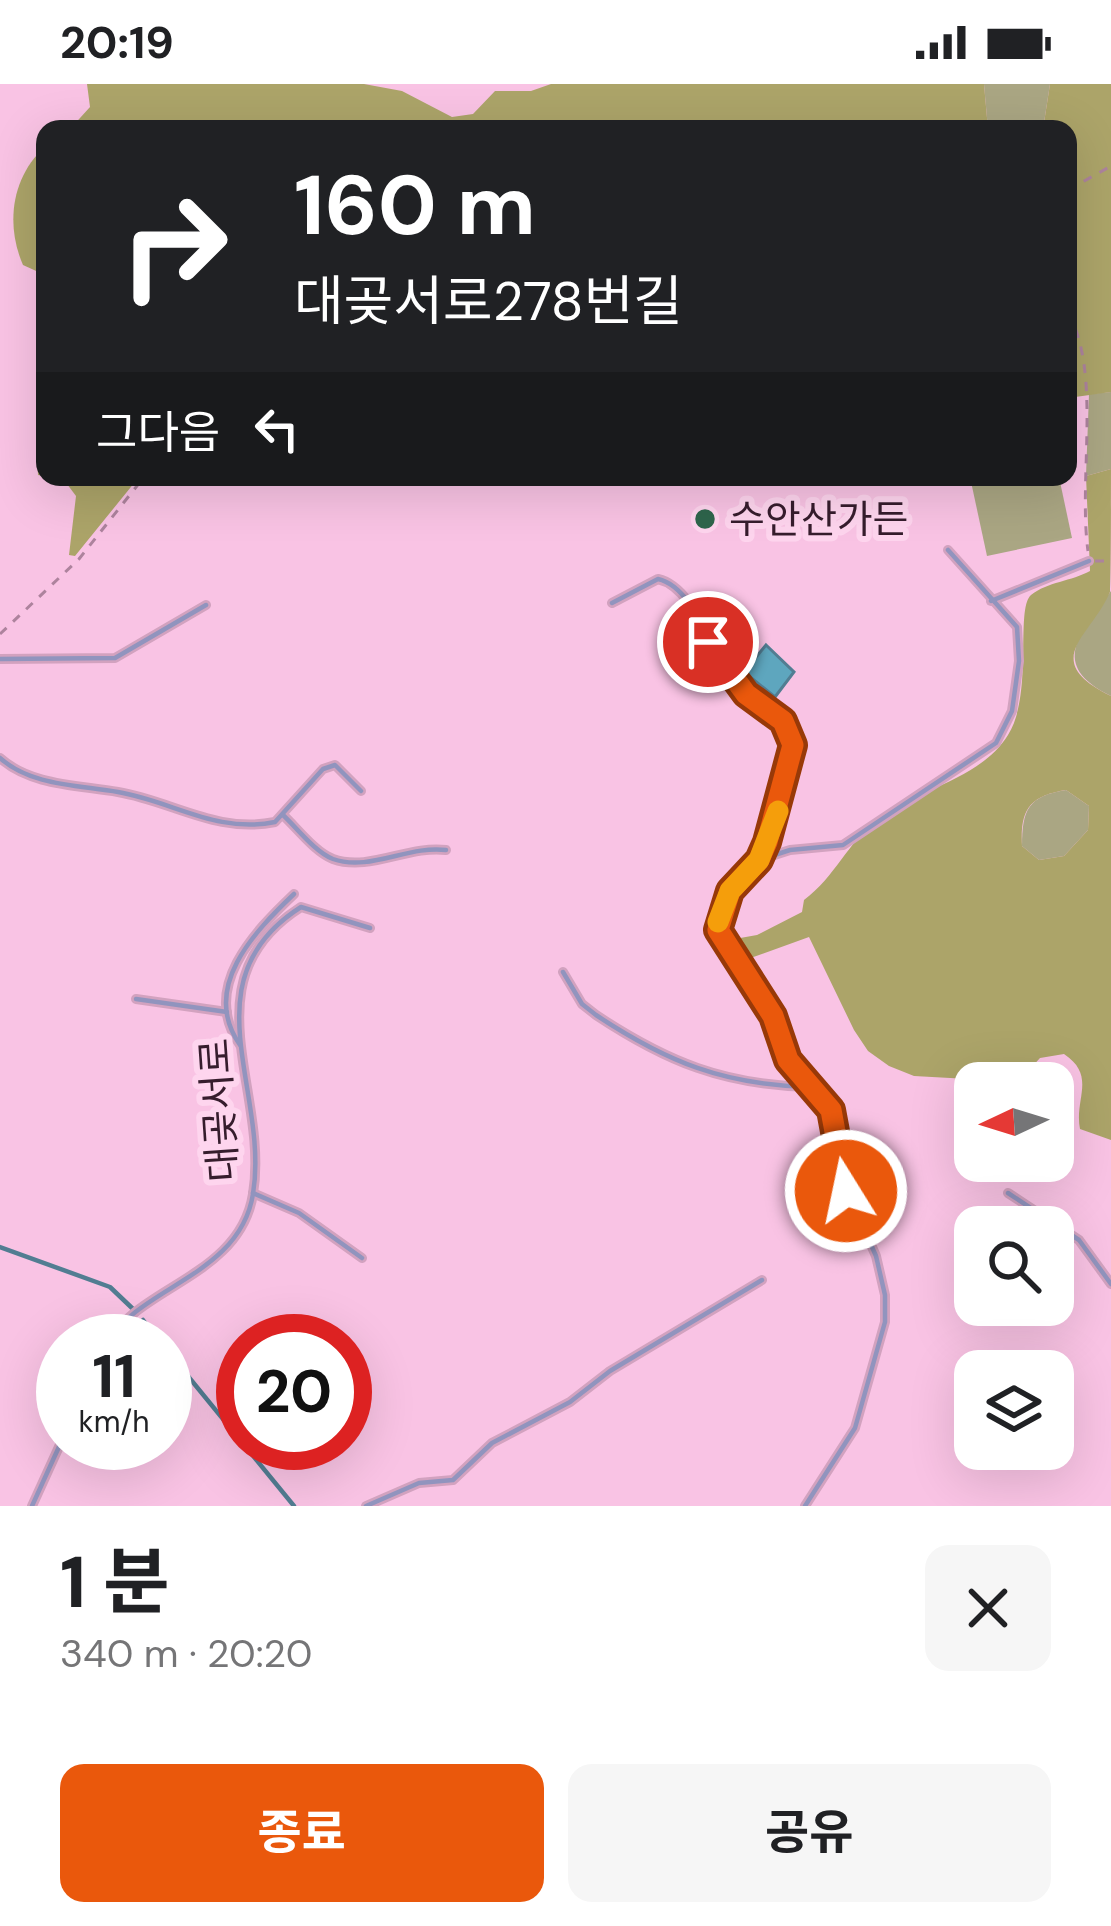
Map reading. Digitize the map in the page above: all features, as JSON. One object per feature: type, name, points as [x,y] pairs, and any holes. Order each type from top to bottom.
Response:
[{"type":"lane","points":[[759,860],[790,850],[843,845],[996,743],[1012,711],[1019,661],[1017,627],[949,550]]},
{"type":"lane","points":[[991,601],[1089,561]]},
{"type":"lane","points":[[612,604],[658,579],[679,588],[730,676],[790,730],[786,783],[759,860],[730,891],[718,930],[773,1016],[788,1060],[831,1110],[841,1177],[876,1256],[885,1309],[855,1428],[805,1506]]},
{"type":"lane","points":[[0,659],[115,658],[206,605]]},
{"type":"lane","points":[[0,758],[38,778],[119,792],[204,820],[263,824],[283,815],[323,769],[335,764],[361,791]]},
{"type":"lane","points":[[283,815],[334,860],[374,861],[412,849],[446,850]]},
{"type":"lane","points":[[243,1049],[227,1012],[226,992],[242,949],[294,894]]},
{"type":"lane","name":"대곶서로","points":[[135,1314],[213,1260],[236,1231],[254,1193],[240,984],[250,957],[301,908],[370,928]]},
{"type":"lane","points":[[563,972],[596,1016],[701,1073],[767,1086],[810,1087]]},
{"type":"lane","points":[[136,999],[227,1012]]},
{"type":"lane","points":[[254,1193],[299,1213],[362,1258]]},
{"type":"lane","points":[[1008,1193],[1079,1240],[1111,1284]]},
{"type":"lane","points":[[366,1506],[419,1483],[453,1480],[492,1442],[570,1402],[646,1348],[762,1280]]},
{"type":"lane","points":[[32,1506],[48,1470]]},
{"type":"path","points":[[1077,185],[1111,166]]},
{"type":"path","points":[[1077,333],[1085,350],[1082,478],[1089,561],[1111,561]]},
{"type":"path","points":[[0,634],[87,550],[137,486]]},
{"type":"shaded area","points":[[87,84],[364,84],[402,91],[452,117],[473,114],[495,91],[531,91],[551,84],[984,84],[987,120],[78,120],[90,107]]},
{"type":"shaded area","points":[[984,84],[1050,84],[1044,120],[987,120]]},
{"type":"shaded area","points":[[1050,84],[1111,84],[1111,392],[1077,397],[1077,120],[1044,120]]},
{"type":"shaded area","points":[[34,159],[36,271],[23,265],[13,217],[19,186]]},
{"type":"shaded area","points":[[1111,392],[1111,469],[1086,476],[1089,394]]},
{"type":"shaded area","points":[[1111,469],[1110,592],[1076,647],[1074,659],[1077,671],[1089,683],[1111,696],[1111,1140],[1080,1129],[1082,1079],[1064,1054],[1036,1062],[954,1062],[954,1078],[914,1076],[868,1051],[809,937],[745,960],[729,940],[757,935],[802,912],[804,900],[878,819],[965,773],[996,750],[1016,718],[1026,603],[1037,591],[1090,571],[1086,476]],"holes":[[[1066,790],[1089,806],[1088,830],[1064,856],[1039,860],[1022,846],[1029,807],[1043,796]]]},
{"type":"shaded area","points":[[68,486],[132,486],[75,556],[69,555],[76,496]]},
{"type":"shaded area","points":[[972,486],[1061,486],[1072,538],[987,556]]},
{"type":"shaded area","points":[[1111,591],[1111,696],[1080,672],[1075,660],[1081,635]]},
{"type":"shaded area","points":[[1066,790],[1089,806],[1088,830],[1064,856],[1039,860],[1022,846],[1026,814],[1043,796]]},
{"type":"water","points":[[766,645],[794,672],[775,697],[744,672]]},
{"type":"waterway","points":[[0,1247],[110,1287],[132,1308]]},
{"type":"waterway","points":[[192,1381],[294,1506]]},
{"type":"slow traffic","points":[[718,922],[730,891],[759,860],[778,811]]},
{"type":"place","name":"수안산가든","points":[[705,519]]},
{"type":"route","points":[[708,642],[746,694],[783,721],[793,745],[767,842],[759,860],[730,891],[718,930],[773,1016],[788,1060],[831,1110],[846,1191]]}]
